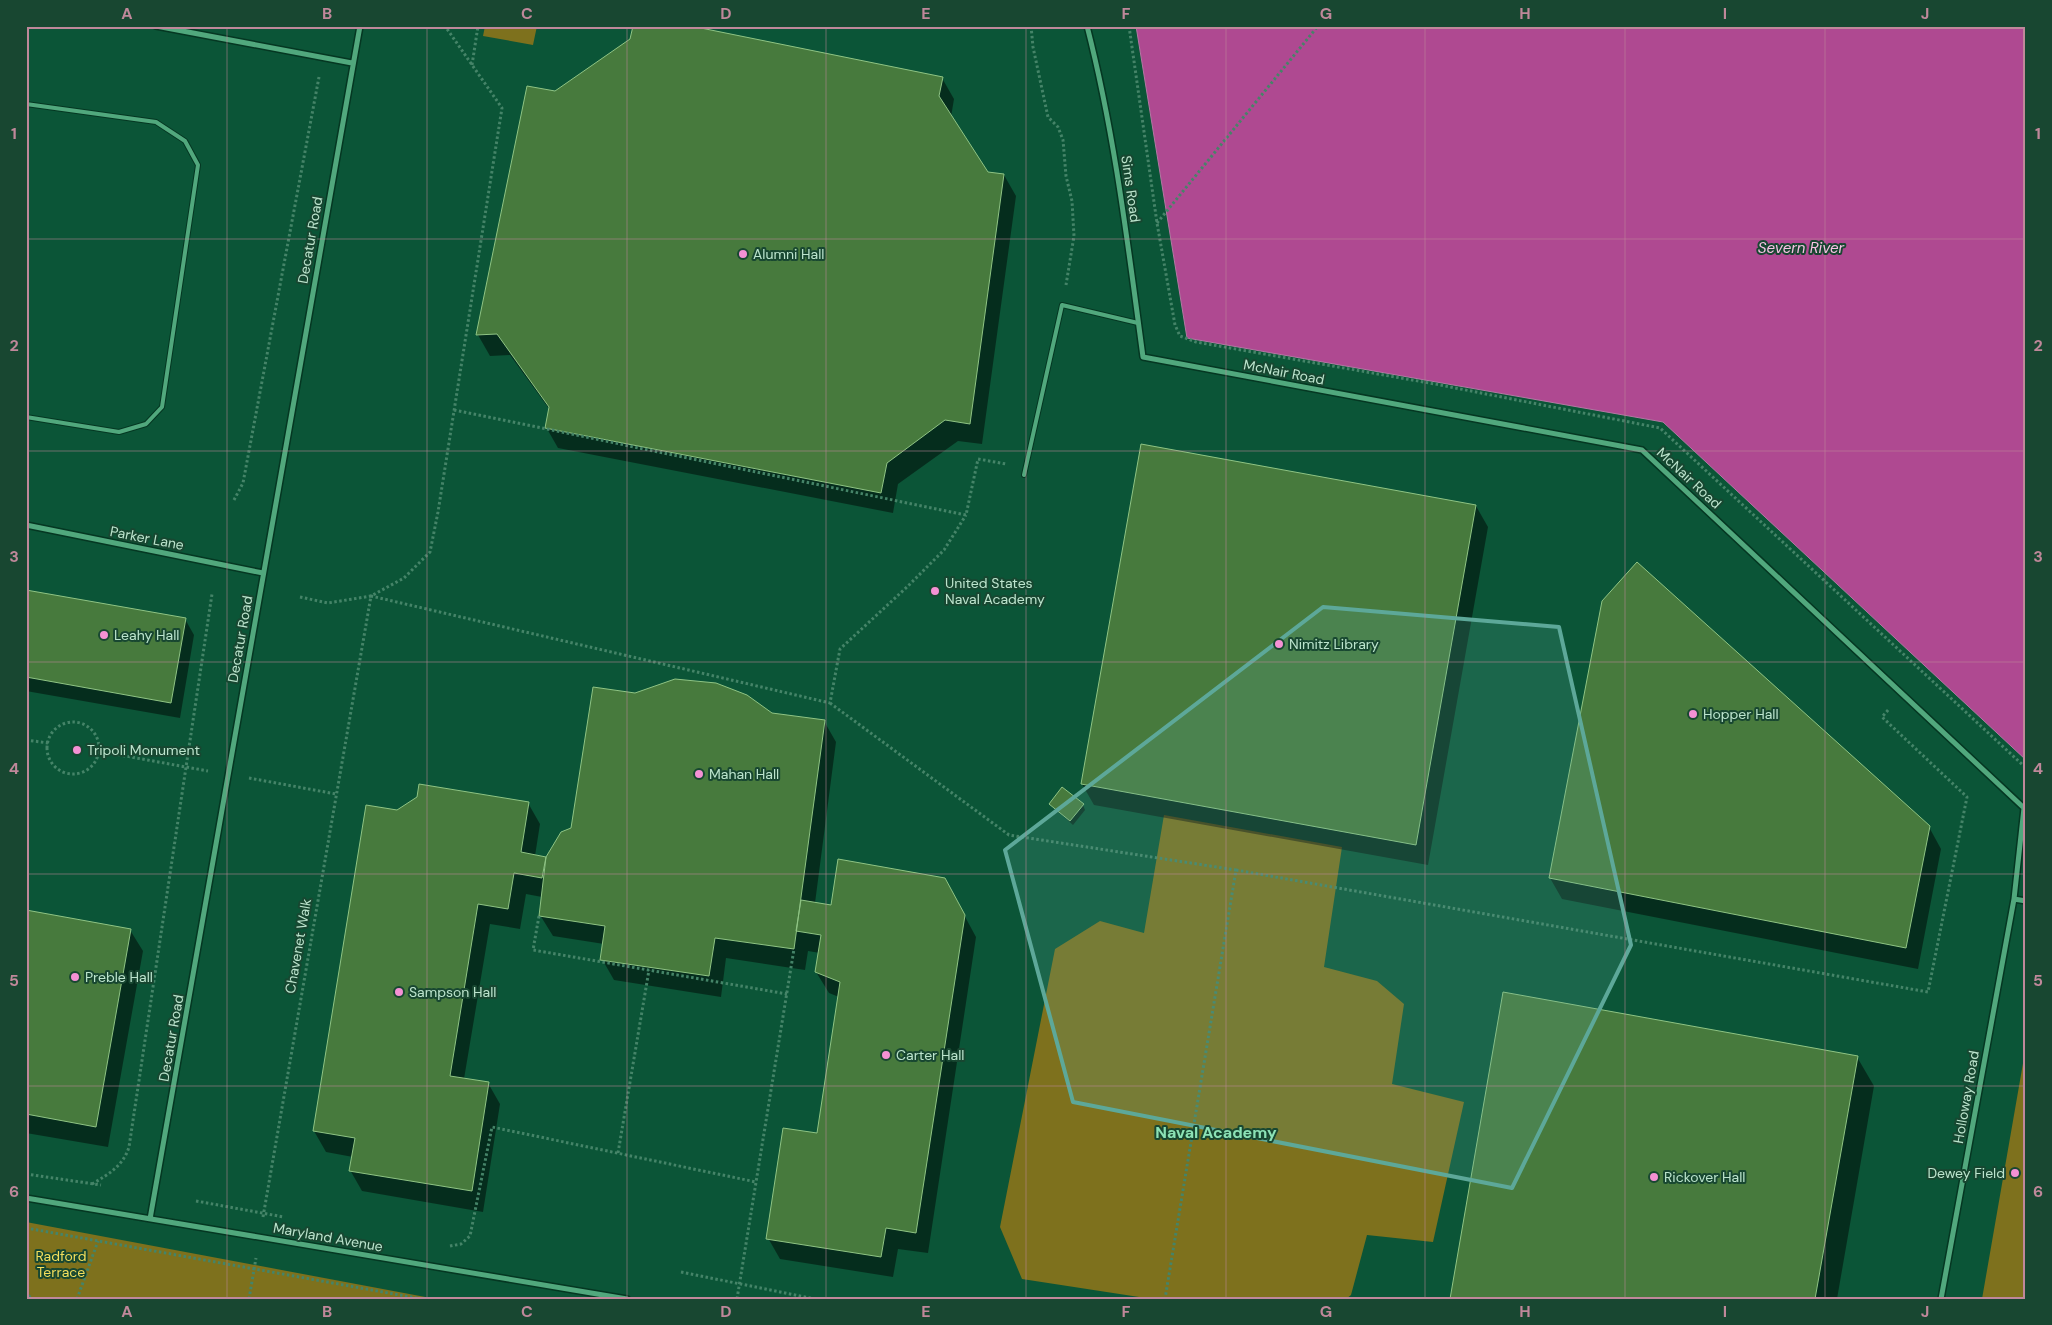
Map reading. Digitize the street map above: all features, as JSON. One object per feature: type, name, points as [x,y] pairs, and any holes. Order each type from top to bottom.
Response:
[{"type":"street","points":[[156,26],[352,63]]},
{"type":"street","name":"Decatur Road","points":[[150,1219],[360,26]]},
{"type":"street","name":"Sims Road","points":[[1087,26],[1114,145],[1143,357]]},
{"type":"street","name":"McNair Road","points":[[1143,357],[1642,450],[2024,808],[2014,899]]},
{"type":"street","name":"Parker Lane","points":[[26,525],[263,573]]},
{"type":"street","points":[[2014,899],[2026,901]]},
{"type":"street","name":"Holloway Road","points":[[1941,1299],[2014,899]]},
{"type":"street","name":"Maryland Avenue","points":[[26,1198],[626,1299]]},
{"type":"lane","points":[[26,104],[156,122],[185,141],[198,165],[162,407],[146,424],[119,432],[26,417]]},
{"type":"lane","points":[[1024,475],[1062,305],[1138,323]]},
{"type":"path","points":[[300,597],[328,603],[371,596],[404,578],[430,552],[502,108],[445,26]]},
{"type":"path","points":[[472,66],[478,26]]},
{"type":"path","points":[[1031,26],[1033,47],[1048,116],[1058,127],[1063,140],[1066,176],[1072,201],[1074,236],[1062,305]]},
{"type":"path","points":[[1156,223],[1318,26]]},
{"type":"path","points":[[234,500],[243,483],[323,58]]},
{"type":"path","points":[[454,410],[966,515]]},
{"type":"path","points":[[830,703],[840,649],[908,587],[944,550],[966,515],[978,459],[1025,468]]},
{"type":"path","points":[[92,1184],[111,1172],[125,1159],[129,1147],[212,594]]},
{"type":"path","points":[[371,596],[830,703],[1009,835],[1236,870],[1928,992],[1968,797],[1882,717]]},
{"type":"path","name":"Chavenet Walk","points":[[249,1299],[371,596]]},
{"type":"path","points":[[79,723],[93,732],[99,747],[98,756],[88,770],[71,774],[55,767],[47,752],[48,743],[51,735],[63,725],[79,723]]},
{"type":"path","points":[[26,740],[48,743]]},
{"type":"path","points":[[1165,1299],[1236,870]]},
{"type":"path","points":[[539,916],[533,950],[787,994]]},
{"type":"path","points":[[737,1299],[794,949]]},
{"type":"path","points":[[618,1153],[649,970]]},
{"type":"path","points":[[444,1247],[461,1244],[470,1236],[492,1127],[756,1182]]},
{"type":"path","points":[[26,1174],[101,1186]]},
{"type":"path","points":[[196,1201],[292,1219]]},
{"type":"path","points":[[26,1228],[422,1299]]},
{"type":"path","points":[[77,1299],[98,1241]]},
{"type":"path","points":[[681,1272],[815,1299]]},
{"type":"path","points":[[26,1291],[31,1299]]},
{"type":"highlighted area","points":[[1323,607],[1559,627],[1631,945],[1512,1188],[1073,1102],[1005,850]]},
{"type":"green space","points":[[485,26],[537,26],[533,45],[483,36]]},
{"type":"green space","points":[[1164,815],[1342,847],[1324,967],[1377,981],[1404,1004],[1392,1084],[1464,1102],[1433,1242],[1367,1235],[1351,1295],[1346,1299],[1152,1299],[1022,1279],[1000,1227],[1055,949],[1100,921],[1144,933]]},
{"type":"green space","name":"Dewey Field","points":[[2026,1046],[2026,1299],[1982,1299]]},
{"type":"green space","name":"Radford Terrace","points":[[26,1222],[436,1299],[26,1299]]},
{"type":"water","name":"Severn River","points":[[1136,26],[2026,26],[2026,760],[1663,422],[1187,338]]},
{"type":"building","name":"Alumni Hall","points":[[633,26],[691,26],[943,77],[939,96],[988,172],[1004,174],[970,424],[945,420],[887,463],[881,493],[545,428],[549,407],[497,334],[476,335],[527,86],[555,91],[630,39]]},
{"type":"building","name":"Nimitz Library","points":[[1141,444],[1476,505],[1416,845],[1081,784]]},
{"type":"building","name":"Hopper Hall","points":[[1637,562],[1930,826],[1906,948],[1549,878],[1602,601]]},
{"type":"building","name":"Leahy Hall","points":[[26,590],[186,618],[171,703],[26,677]]},
{"type":"building","name":"Mahan Hall","points":[[675,679],[716,683],[747,695],[772,713],[825,720],[794,949],[715,938],[709,976],[600,960],[605,926],[539,916],[546,857],[561,832],[571,828],[593,687],[635,693]]},
{"type":"building","name":"Sampson Hall","points":[[419,784],[529,802],[521,852],[546,857],[542,878],[514,873],[508,909],[478,904],[450,1076],[489,1082],[472,1191],[349,1171],[355,1138],[313,1131],[366,805],[397,810],[417,797]]},
{"type":"building","points":[[1062,787],[1084,804],[1070,821],[1049,804]]},
{"type":"building","name":"Carter Hall","points":[[838,859],[945,878],[965,915],[916,1233],[886,1228],[881,1257],[766,1239],[783,1128],[817,1133],[840,982],[815,972],[821,935],[796,931],[801,900],[831,905]]},
{"type":"building","name":"Preble Hall","points":[[26,910],[131,929],[96,1127],[26,1114]]},
{"type":"building","name":"Rickover Hall","points":[[1503,992],[1858,1056],[1815,1299],[1450,1299]]},
{"type":"place","name":"Alumni Hall","points":[[743,254]]},
{"type":"place","name":"United States Naval Academy","points":[[935,591]]},
{"type":"place","name":"Leahy Hall","points":[[104,635]]},
{"type":"place","name":"Nimitz Library","points":[[1279,644]]},
{"type":"place","name":"Hopper Hall","points":[[1693,714]]},
{"type":"place","name":"Tripoli Monument","points":[[77,750]]},
{"type":"place","name":"Mahan Hall","points":[[699,774]]},
{"type":"place","name":"Preble Hall","points":[[75,977]]},
{"type":"place","name":"Sampson Hall","points":[[399,992]]},
{"type":"place","name":"Carter Hall","points":[[886,1055]]},
{"type":"place","name":"Dewey Field","points":[[2015,1173]]},
{"type":"place","name":"Rickover Hall","points":[[1654,1177]]},
{"type":"district","name":"Naval Academy","points":[[1216,1132]]}]
